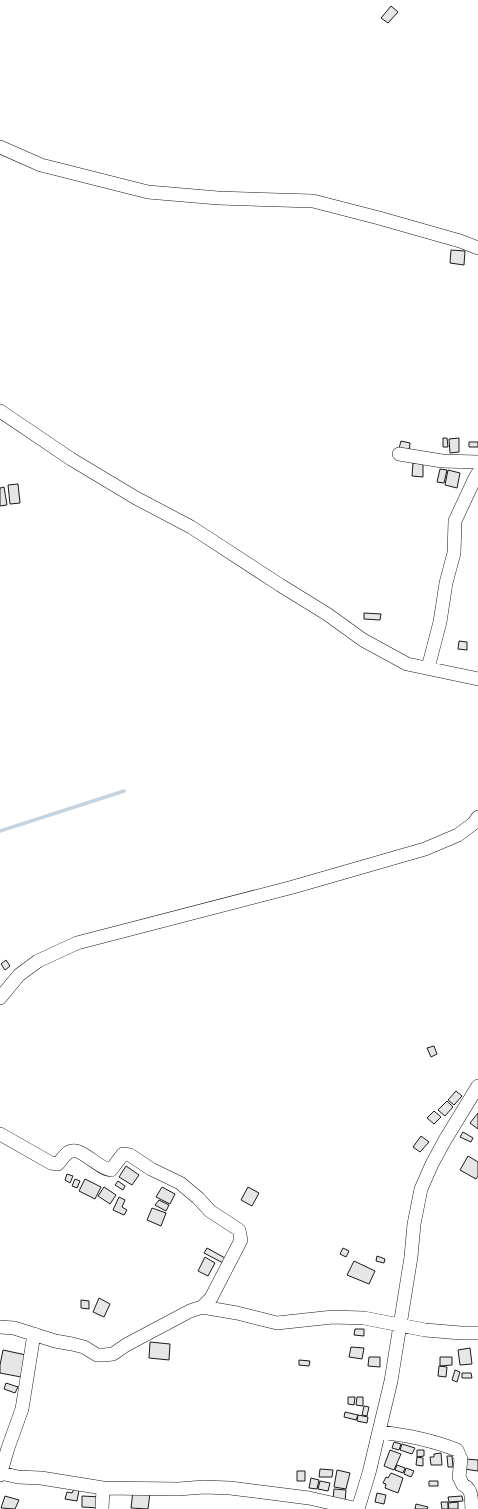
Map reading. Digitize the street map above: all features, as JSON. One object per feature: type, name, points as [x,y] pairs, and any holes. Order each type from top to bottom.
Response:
[{"type":"street","points":[[0,147],[41,165],[148,192],[218,198],[313,201],[460,241],[478,248]]},
{"type":"street","points":[[0,411],[71,459],[136,498],[191,527],[327,614],[363,640],[407,664],[478,679]]},
{"type":"street","points":[[399,454],[442,461],[478,462]]},
{"type":"street","points":[[428,668],[440,622],[446,583],[454,553],[455,521],[478,473]]},
{"type":"street","points":[[0,998],[19,975],[38,961],[77,943],[293,887],[425,849],[458,835],[474,823],[478,817]]},
{"type":"street","points":[[34,1334],[22,1409],[0,1474],[18,1477],[41,1478],[103,1488],[230,1488],[310,1498],[358,1509],[380,1432],[391,1381],[411,1257],[414,1224],[421,1189],[445,1140],[478,1086]]},
{"type":"street","points":[[0,1134],[51,1163],[58,1164],[70,1151],[74,1150],[106,1169],[111,1170],[123,1154],[130,1155],[152,1169],[180,1183],[198,1198],[210,1211],[238,1230],[241,1240],[211,1298],[202,1307],[190,1311],[126,1345],[113,1354],[97,1355],[72,1344],[55,1342],[14,1328],[0,1327]]},
{"type":"street","points":[[202,1307],[237,1313],[277,1323],[332,1317],[364,1318],[400,1326],[478,1333]]},
{"type":"street","points":[[380,1432],[402,1434],[437,1442],[457,1450],[461,1459],[459,1477],[463,1485],[468,1487],[471,1491],[472,1509]]},
{"type":"street","points":[[102,1509],[103,1488]]},
{"type":"building","points":[[391,6],[398,12],[388,23],[381,18]]},
{"type":"building","points":[[451,250],[465,251],[464,265],[450,263]]},
{"type":"building","points":[[443,438],[447,438],[448,447],[443,447]]},
{"type":"building","points":[[459,438],[459,452],[450,453],[449,439]]},
{"type":"building","points":[[401,441],[410,443],[409,454],[398,452]]},
{"type":"building","points":[[469,442],[478,442],[478,447],[469,447]]},
{"type":"building","points":[[413,463],[423,464],[423,477],[412,476]]},
{"type":"building","points":[[440,469],[447,470],[444,483],[437,482]]},
{"type":"building","points":[[448,470],[460,473],[457,488],[445,485]]},
{"type":"building","points":[[18,484],[20,503],[10,504],[8,485]]},
{"type":"building","points":[[4,487],[7,505],[0,506],[0,488]]},
{"type":"building","points":[[364,613],[381,614],[380,620],[364,619]]},
{"type":"building","points":[[459,641],[467,642],[467,650],[458,649]]},
{"type":"building","points":[[6,960],[10,966],[5,970],[1,964]]},
{"type":"building","points":[[434,1046],[437,1054],[431,1057],[427,1048]]},
{"type":"building","points":[[456,1091],[462,1096],[454,1105],[448,1100]]},
{"type":"building","points":[[447,1101],[453,1107],[445,1116],[438,1110]]},
{"type":"building","points":[[434,1111],[441,1117],[434,1124],[427,1118]]},
{"type":"building","points":[[478,1113],[478,1129],[470,1123]]},
{"type":"building","points":[[463,1132],[473,1138],[471,1142],[460,1137]]},
{"type":"building","points":[[421,1136],[429,1142],[420,1152],[413,1147]]},
{"type":"building","points":[[468,1156],[478,1162],[478,1176],[476,1179],[460,1170]]},
{"type":"building","points":[[126,1166],[139,1175],[132,1185],[119,1177]]},
{"type":"building","points":[[67,1174],[73,1176],[70,1183],[65,1180]]},
{"type":"building","points":[[75,1179],[80,1181],[77,1188],[72,1186]]},
{"type":"building","points":[[85,1179],[101,1187],[95,1199],[79,1191]]},
{"type":"building","points":[[118,1181],[125,1186],[123,1190],[115,1185]]},
{"type":"building","points":[[104,1187],[116,1195],[110,1204],[98,1196]]},
{"type":"building","points":[[162,1187],[175,1194],[170,1204],[156,1197]]},
{"type":"building","points":[[248,1187],[259,1193],[252,1206],[241,1200]]},
{"type":"building","points":[[119,1197],[125,1200],[122,1207],[127,1210],[124,1215],[113,1210]]},
{"type":"building","points":[[159,1200],[169,1205],[166,1211],[155,1205]]},
{"type":"building","points":[[152,1208],[166,1213],[161,1226],[147,1220]]},
{"type":"building","points":[[207,1248],[225,1258],[223,1263],[204,1253]]},
{"type":"building","points":[[343,1248],[349,1251],[346,1257],[340,1254]]},
{"type":"building","points":[[377,1256],[385,1259],[384,1263],[376,1261]]},
{"type":"building","points":[[205,1257],[215,1263],[208,1276],[198,1271]]},
{"type":"building","points":[[354,1261],[375,1271],[369,1284],[347,1275]]},
{"type":"building","points":[[99,1298],[110,1304],[104,1317],[93,1312]]},
{"type":"building","points":[[81,1300],[89,1301],[89,1309],[81,1308]]},
{"type":"building","points":[[355,1329],[364,1329],[364,1336],[354,1335]]},
{"type":"building","points":[[150,1342],[170,1344],[169,1360],[149,1358]]},
{"type":"building","points":[[351,1347],[364,1348],[362,1359],[349,1357]]},
{"type":"building","points":[[470,1348],[472,1364],[460,1365],[458,1350]]},
{"type":"building","points":[[3,1350],[26,1355],[21,1377],[0,1373]]},
{"type":"building","points":[[369,1357],[380,1357],[380,1367],[368,1366]]},
{"type":"building","points":[[440,1357],[452,1357],[452,1365],[440,1366]]},
{"type":"building","points":[[299,1360],[310,1361],[309,1366],[299,1365]]},
{"type":"building","points":[[439,1366],[447,1367],[446,1377],[438,1376]]},
{"type":"building","points":[[455,1370],[460,1372],[457,1382],[452,1380]]},
{"type":"building","points":[[462,1373],[471,1373],[472,1378],[462,1378]]},
{"type":"building","points":[[6,1383],[18,1387],[15,1393],[4,1389]]},
{"type":"building","points":[[348,1397],[355,1397],[354,1405],[348,1404]]},
{"type":"building","points":[[357,1397],[363,1397],[363,1406],[356,1405]]},
{"type":"building","points":[[364,1406],[369,1407],[367,1416],[362,1415]]},
{"type":"building","points":[[345,1412],[358,1415],[356,1420],[344,1417]]},
{"type":"building","points":[[358,1415],[368,1417],[367,1423],[357,1421]]},
{"type":"building","points":[[394,1442],[401,1444],[399,1450],[392,1448]]},
{"type":"building","points":[[402,1444],[415,1448],[412,1454],[400,1450]]},
{"type":"building","points":[[390,1450],[401,1454],[394,1470],[384,1466]]},
{"type":"building","points":[[417,1450],[424,1450],[424,1456],[417,1457]]},
{"type":"building","points":[[441,1453],[442,1465],[431,1465],[430,1457],[434,1457],[434,1454]]},
{"type":"building","points":[[447,1456],[452,1456],[453,1467],[448,1467]]},
{"type":"building","points":[[417,1457],[423,1458],[423,1466],[416,1465]]},
{"type":"building","points":[[466,1459],[478,1460],[478,1471],[464,1469]]},
{"type":"building","points":[[397,1465],[405,1468],[403,1473],[395,1470]]},
{"type":"building","points":[[406,1468],[414,1471],[411,1477],[404,1474]]},
{"type":"building","points":[[320,1469],[333,1470],[332,1477],[319,1477]]},
{"type":"building","points":[[337,1470],[350,1473],[346,1489],[334,1487]]},
{"type":"building","points":[[297,1471],[305,1471],[305,1481],[297,1481]]},
{"type":"building","points":[[391,1473],[403,1478],[398,1493],[385,1488],[386,1484],[383,1483],[386,1477],[388,1478]]},
{"type":"building","points":[[311,1478],[319,1480],[317,1489],[309,1488]]},
{"type":"building","points":[[320,1481],[330,1483],[328,1491],[318,1489]]},
{"type":"building","points":[[429,1481],[438,1481],[438,1486],[429,1486]]},
{"type":"building","points":[[74,1489],[79,1490],[77,1501],[65,1499],[67,1492],[72,1493]]},
{"type":"building","points":[[334,1489],[346,1490],[345,1502],[333,1500]]},
{"type":"building","points":[[133,1491],[150,1493],[148,1509],[131,1508]]},
{"type":"building","points":[[377,1493],[386,1495],[384,1504],[375,1502]]},
{"type":"building","points":[[5,1496],[19,1500],[15,1509],[1,1508]]},
{"type":"building","points":[[82,1496],[101,1497],[100,1508],[82,1507]]},
{"type":"building","points":[[462,1496],[463,1501],[449,1502],[448,1497]]},
{"type":"building","points":[[441,1502],[448,1502],[448,1509],[442,1509]]},
{"type":"building","points":[[458,1502],[458,1509],[449,1509],[448,1503]]},
{"type":"building","points":[[416,1504],[428,1507],[427,1509],[415,1509]]},
{"type":"waterway","points":[[0,831],[124,791]]}]
